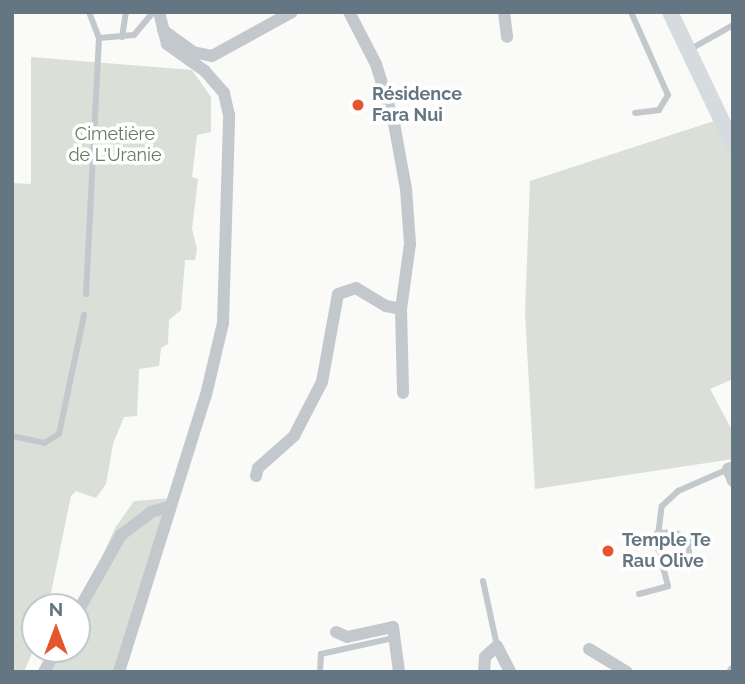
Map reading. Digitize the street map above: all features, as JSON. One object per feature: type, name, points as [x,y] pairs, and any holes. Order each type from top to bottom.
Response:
[{"type":"main road","points":[[670,12],[688,51],[727,116],[733,144]]},
{"type":"street","points":[[119,672],[168,507],[206,395],[223,323],[230,154],[224,93],[205,71],[172,51],[159,12]]},
{"type":"street","points":[[163,30],[193,52],[212,56],[292,12]]},
{"type":"street","points":[[349,12],[376,64],[394,123],[406,189],[410,244],[401,309],[403,393]]},
{"type":"street","points":[[504,12],[507,37]]},
{"type":"street","points":[[256,476],[258,468],[294,436],[322,382],[338,294],[356,288],[386,306],[401,309]]},
{"type":"street","points":[[88,593],[121,536],[151,512],[168,507]]},
{"type":"street","points":[[336,632],[347,637],[393,627],[399,672]]},
{"type":"street","points":[[484,672],[485,657],[497,646],[503,651],[510,672]]},
{"type":"street","points":[[589,649],[627,672]]},
{"type":"lane","points":[[86,294],[99,38],[89,12]]},
{"type":"lane","points":[[122,37],[126,12]]},
{"type":"lane","points":[[99,38],[135,35],[153,12]]},
{"type":"lane","points":[[631,12],[668,95],[659,110],[635,113]]},
{"type":"lane","points":[[688,51],[733,25]]},
{"type":"lane","points":[[12,436],[44,443],[59,434],[84,315]]},
{"type":"lane","points":[[639,594],[668,586],[657,533],[662,506],[678,491],[731,472]]},
{"type":"lane","points":[[657,533],[675,532],[689,541],[689,555],[661,560]]},
{"type":"lane","points":[[483,580],[497,646]]},
{"type":"lane","points":[[320,672],[321,654],[394,638]]},
{"type":"green space","name":"Cimetière de L'Uranie","points":[[31,57],[192,70],[211,97],[211,132],[197,135],[192,177],[198,179],[192,229],[197,249],[195,260],[185,260],[181,310],[169,320],[168,344],[161,348],[159,366],[139,369],[137,416],[124,417],[113,444],[106,484],[96,498],[76,491],[71,496],[51,593],[21,593],[21,663],[28,663],[24,672],[12,672],[12,183],[31,184]]},
{"type":"green space","points":[[720,119],[733,146],[733,379],[710,389],[733,432],[733,459],[535,489],[525,314],[530,181]]},
{"type":"green space","points":[[173,498],[120,672],[49,672],[53,663],[91,663],[91,593],[86,593],[115,528],[134,501]]},
{"type":"place","name":"Résidence Fara Nui","points":[[358,105]]},
{"type":"place","name":"Temple Te Rau Olive","points":[[608,551]]}]
